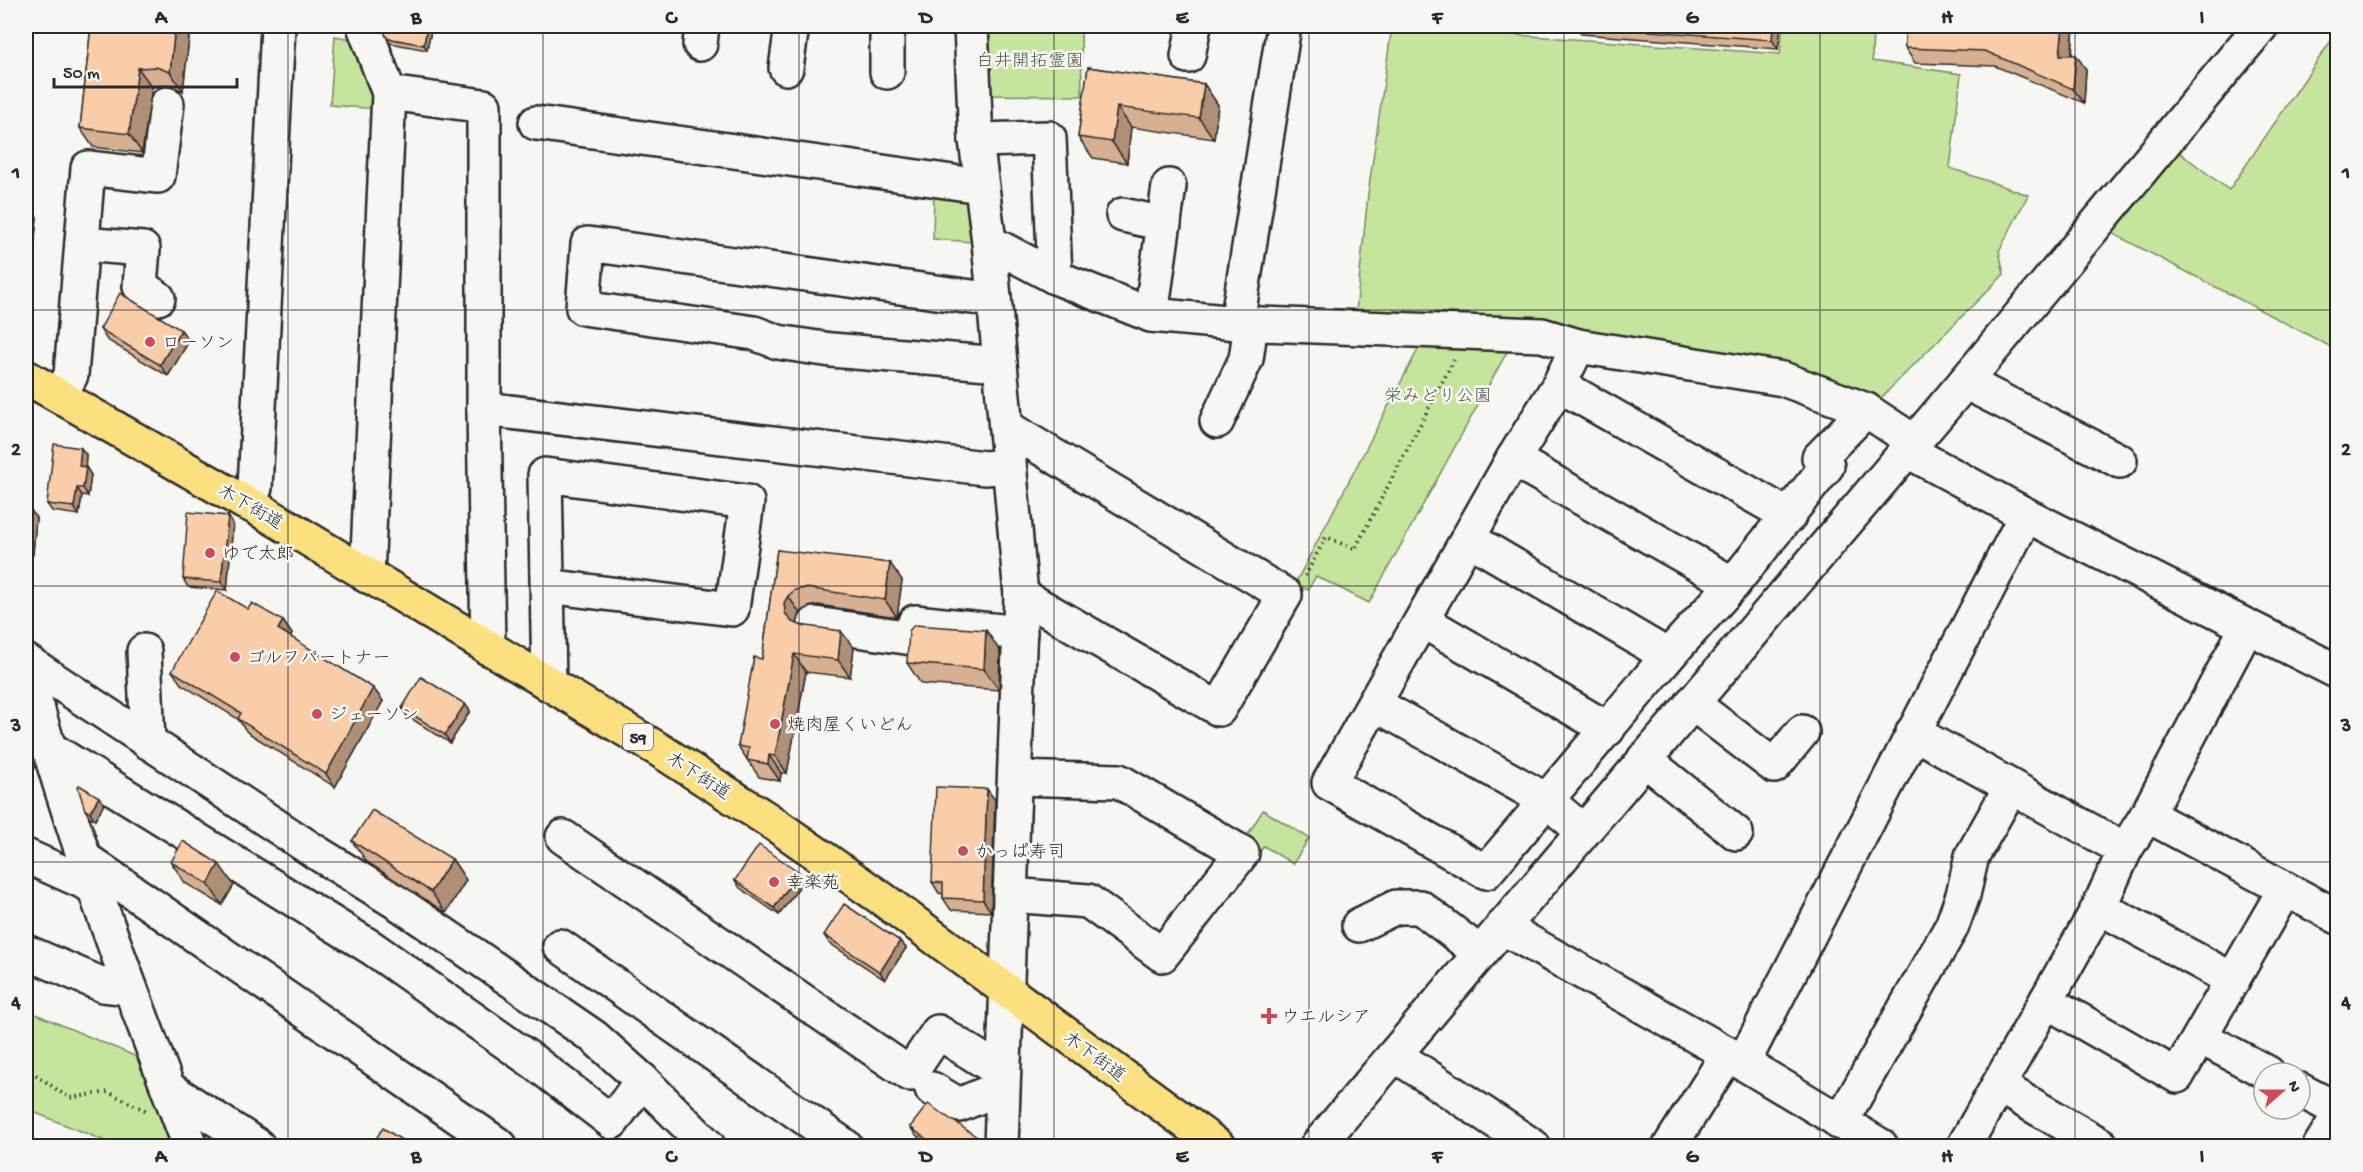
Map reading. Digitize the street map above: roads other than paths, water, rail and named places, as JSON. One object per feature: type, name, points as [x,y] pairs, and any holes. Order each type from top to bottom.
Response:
[{"type":"main road","name":"木下街道","points":[[26,377],[255,507],[366,576],[661,751],[770,821],[881,898],[1218,1146]]},
{"type":"street","points":[[244,502],[255,488],[278,26]]},
{"type":"street","points":[[364,26],[389,93],[366,576]]},
{"type":"street","points":[[786,68],[792,26]]},
{"type":"street","points":[[886,72],[887,26]]},
{"type":"street","points":[[970,26],[976,140],[989,242],[1021,596],[1000,1146]]},
{"type":"street","points":[[1217,421],[1246,359],[1244,324],[1284,26]]},
{"type":"street","points":[[1317,1146],[1965,382],[2261,26]]},
{"type":"street","points":[[389,93],[484,106],[484,409],[488,648]]},
{"type":"street","points":[[60,396],[71,375],[88,168],[158,176],[167,104]]},
{"type":"street","points":[[536,123],[981,186]]},
{"type":"street","points":[[976,140],[1049,138],[1055,277]]},
{"type":"street","points":[[1151,315],[1169,186]]},
{"type":"street","points":[[1123,215],[1164,224]]},
{"type":"street","points":[[989,242],[1055,277],[1151,315],[1244,324],[1542,335],[1578,346],[1783,379],[1866,410],[1910,445],[2026,515],[2337,672]]},
{"type":"street","points":[[82,244],[143,249],[140,286],[158,298]]},
{"type":"street","points":[[994,300],[588,244],[583,308],[754,333],[778,342],[831,350],[1000,364]]},
{"type":"street","points":[[1578,346],[1559,385],[1513,459],[1329,783],[1486,872],[1789,516],[1827,466],[1819,458],[1866,410]]},
{"type":"street","points":[[1965,382],[2120,461]]},
{"type":"street","points":[[1559,385],[1789,516]]},
{"type":"street","points":[[484,409],[985,468],[1009,466]]},
{"type":"street","points":[[1006,426],[1285,595],[1218,709],[1021,596]]},
{"type":"street","points":[[1513,459],[1733,584]]},
{"type":"street","points":[[547,586],[732,609],[747,502],[545,475],[547,586],[549,684]]},
{"type":"street","points":[[1670,1146],[1735,1059],[1913,732],[2026,515]]},
{"type":"street","points":[[1469,539],[1668,656]]},
{"type":"street","points":[[1423,621],[1608,729]]},
{"type":"street","points":[[815,624],[912,638],[915,622],[1020,633]]},
{"type":"street","points":[[1964,1146],[2099,907],[2125,850],[2147,815],[2247,627]]},
{"type":"street","points":[[144,651],[148,742]]},
{"type":"street","points":[[26,661],[401,905],[594,1037],[642,1080],[708,1146]]},
{"type":"street","points":[[26,667],[42,754],[90,873],[130,988],[190,1146]]},
{"type":"street","points":[[1692,703],[1774,766],[1802,732]]},
{"type":"street","points":[[1375,704],[1546,800],[1583,831]]},
{"type":"street","points":[[1913,732],[2125,850]]},
{"type":"street","points":[[42,754],[372,948],[534,1062],[612,1122],[642,1080]]},
{"type":"street","points":[[1644,759],[1736,833]]},
{"type":"street","points":[[1010,895],[1088,901],[1162,955],[1242,853],[1119,781],[1015,778]]},
{"type":"street","points":[[1840,1123],[1952,926],[1963,895],[1972,856],[2011,787]]},
{"type":"street","points":[[2147,815],[2337,917]]},
{"type":"street","points":[[563,837],[910,1074],[938,1032],[1002,1080]]},
{"type":"street","points":[[26,856],[90,873],[500,1146]]},
{"type":"street","points":[[2046,1001],[2176,1076],[2285,889]]},
{"type":"street","points":[[372,948],[401,905]]},
{"type":"street","points":[[1359,925],[1396,907],[1420,907],[1480,953]]},
{"type":"street","points":[[2099,907],[2233,980]]},
{"type":"street","points":[[1502,927],[1735,1059],[1881,1146]]},
{"type":"street","points":[[560,946],[845,1146]]},
{"type":"street","points":[[26,952],[103,984],[130,988]]},
{"type":"street","points":[[2200,1037],[2252,1065]]},
{"type":"street","points":[[1395,1055],[1533,1146]]},
{"type":"street","points":[[932,1089],[959,1105],[1002,1080]]},
{"type":"street","points":[[1999,1086],[2101,1145]]},
{"type":"street","points":[[172,1098],[258,1146]]},
{"type":"street","points":[[2312,1103],[2333,1126]]},
{"type":"place","name":"ローソン","points":[[150,342]]},
{"type":"place","name":"ゆで太郎","points":[[210,553]]},
{"type":"place","name":"ゴルフパートナー","points":[[235,657]]},
{"type":"place","name":"ジェーソン","points":[[317,714]]},
{"type":"place","name":"焼肉屋くいどん","points":[[775,724]]},
{"type":"place","name":"かっぱ寿司","points":[[963,851]]},
{"type":"place","name":"幸楽苑","points":[[774,882]]},
{"type":"place","name":"ウエルシア","points":[[1269,1016]]},
{"type":"park label","name":"白井開拓霊園","points":[[1030,60]]},
{"type":"park label","name":"栄みどり公園","points":[[1438,395]]}]
